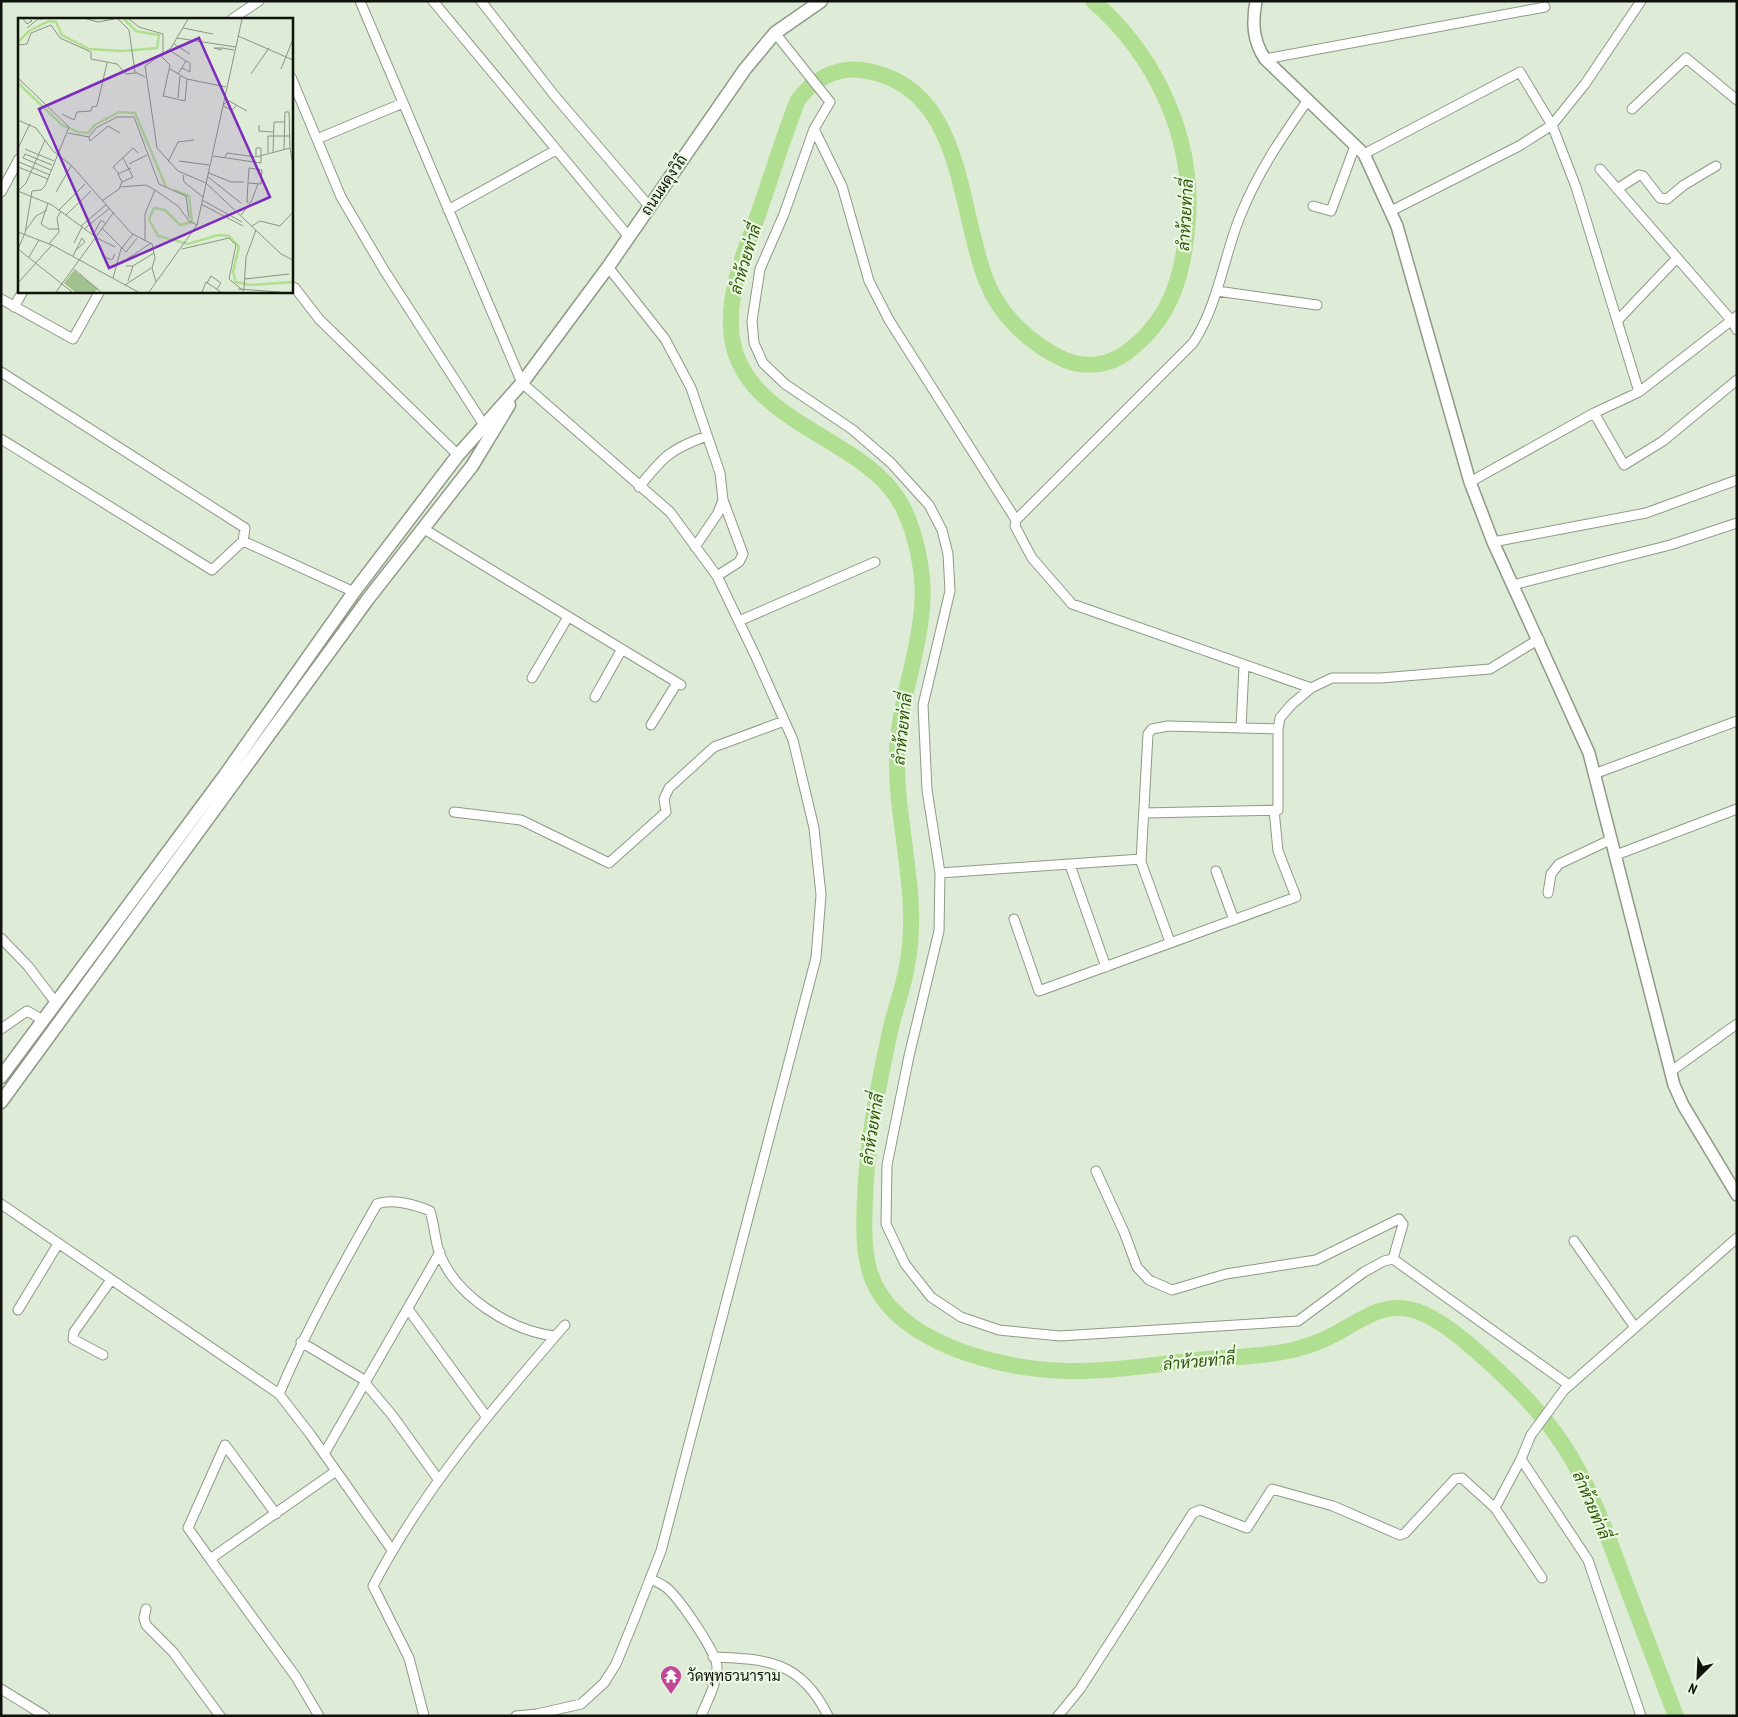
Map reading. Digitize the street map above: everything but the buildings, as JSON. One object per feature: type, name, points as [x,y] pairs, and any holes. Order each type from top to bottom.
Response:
[{"type":"main road","name":"ถนนผดุงวิถี","points":[[522,384],[608,267],[729,89],[775,33],[821,1]]},
{"type":"main road","points":[[1,1077],[225,775],[354,592],[458,455],[522,384]]},
{"type":"main road","points":[[1,1102],[362,607],[472,466],[522,384]]},
{"type":"street","points":[[233,18],[258,1]]},
{"type":"street","points":[[360,1],[522,384],[670,512],[717,576],[793,740],[811,818],[820,870],[820,927],[816,958],[664,1542],[616,1664],[604,1683],[581,1704],[537,1714],[516,1716]]},
{"type":"street","points":[[433,1],[629,237]]},
{"type":"street","points":[[482,1],[554,94],[649,206]]},
{"type":"street","points":[[1256,1],[1253,21],[1256,46],[1265,59],[1364,154],[1391,211],[1397,226],[1470,482],[1493,542],[1539,639],[1589,753],[1670,1072],[1683,1105],[1737,1195]]},
{"type":"street","points":[[1391,211],[1519,146],[1552,125],[1585,84],[1641,1]]},
{"type":"street","points":[[1265,59],[1544,7]]},
{"type":"street","points":[[775,33],[830,102],[820,115],[814,129],[784,214],[760,270],[752,321],[754,343],[763,363],[784,384],[853,430],[891,463],[929,505],[942,530],[948,554],[950,591],[922,705],[928,790],[940,872],[939,931],[909,1056],[887,1165],[886,1224],[905,1264],[931,1297],[961,1317],[999,1330],[1060,1336],[1284,1324],[1298,1321],[1364,1272],[1384,1261],[1393,1259],[1567,1388]]},
{"type":"street","points":[[1632,109],[1686,58],[1737,100]]},
{"type":"street","points":[[1364,154],[1520,72],[1552,125],[1576,187],[1639,392]]},
{"type":"street","points":[[292,79],[341,197],[374,254],[484,425]]},
{"type":"street","points":[[1308,100],[1262,169],[1250,194],[1238,220],[1204,327],[1193,343],[1016,520],[1015,526],[1032,558],[1072,604],[1311,688]]},
{"type":"street","points":[[317,138],[403,103]]},
{"type":"street","points":[[814,129],[842,186],[869,282],[889,320],[1016,520]]},
{"type":"street","points":[[1313,206],[1331,211],[1355,146]]},
{"type":"street","points":[[448,210],[556,150]]},
{"type":"street","points":[[1,192],[18,161]]},
{"type":"street","points":[[1617,189],[1639,175],[1643,176],[1660,198],[1667,199],[1684,185],[1716,166]]},
{"type":"street","points":[[1600,170],[1677,258],[1734,319],[1737,330]]},
{"type":"street","points":[[1618,320],[1677,258]]},
{"type":"street","points":[[608,267],[666,340],[690,388],[707,436],[720,473],[722,500],[743,554],[739,562],[717,576]]},
{"type":"street","points":[[292,286],[319,319],[458,455]]},
{"type":"street","points":[[1217,291],[1317,305]]},
{"type":"street","points":[[14,307],[22,292]]},
{"type":"street","points":[[1,299],[74,339],[99,292]]},
{"type":"street","points":[[1470,482],[1594,413],[1639,392],[1734,319]]},
{"type":"street","points":[[1,372],[245,528],[243,541],[212,570],[1,439]]},
{"type":"street","points":[[1594,413],[1624,465],[1664,441],[1737,380]]},
{"type":"street","points":[[639,487],[661,459],[672,450],[707,436]]},
{"type":"street","points":[[1493,542],[1646,513],[1737,480]]},
{"type":"street","points":[[695,547],[718,513],[722,500]]},
{"type":"street","points":[[1512,585],[1670,545],[1737,523]]},
{"type":"street","points":[[424,529],[679,684],[650,725]]},
{"type":"street","points":[[243,541],[354,592]]},
{"type":"street","points":[[739,621],[875,562]]},
{"type":"street","points":[[532,678],[568,617]]},
{"type":"street","points":[[1144,813],[1278,810],[1278,729],[1280,718],[1311,688],[1332,678],[1381,678],[1490,669],[1539,639]]},
{"type":"street","points":[[595,696],[622,649]]},
{"type":"street","points":[[1241,728],[1244,666]]},
{"type":"street","points":[[1594,774],[1737,720]]},
{"type":"street","points":[[454,812],[521,820],[609,863],[666,812],[664,799],[669,788],[714,747],[784,721]]},
{"type":"street","points":[[1170,942],[1140,858],[1147,742],[1152,729],[1168,726],[1278,729]]},
{"type":"street","points":[[1616,855],[1737,809]]},
{"type":"street","points":[[1014,919],[1039,991],[1296,897],[1278,851],[1274,810]]},
{"type":"street","points":[[1548,893],[1551,874],[1559,864],[1612,840]]},
{"type":"street","points":[[940,872],[1070,865],[1140,858]]},
{"type":"street","points":[[1070,865],[1106,967]]},
{"type":"street","points":[[1216,871],[1234,920]]},
{"type":"street","points":[[1,938],[28,966],[56,1003]]},
{"type":"street","points":[[1,1029],[27,1011],[44,1020]]},
{"type":"street","points":[[1670,1072],[1737,1024]]},
{"type":"street","points":[[1096,1171],[1124,1232],[1137,1267],[1149,1280],[1168,1289],[1180,1289],[1226,1274],[1316,1260],[1399,1219],[1403,1224],[1393,1259]]},
{"type":"street","points":[[279,1394],[301,1342],[378,1204],[384,1201],[422,1207],[430,1211],[440,1252],[451,1273],[476,1301],[507,1321],[556,1336]]},
{"type":"street","points":[[1,1204],[279,1394],[392,1550]]},
{"type":"street","points":[[1495,1508],[1521,1460],[1531,1435],[1567,1388],[1634,1326],[1662,1305],[1737,1238]]},
{"type":"street","points":[[1574,1241],[1634,1326]]},
{"type":"street","points":[[18,1310],[58,1244]]},
{"type":"street","points":[[324,1454],[440,1252]]},
{"type":"street","points":[[103,1355],[73,1339],[74,1332],[111,1280]]},
{"type":"street","points":[[408,1309],[486,1416]]},
{"type":"street","points":[[424,1716],[409,1658],[373,1586],[392,1550],[438,1479],[486,1416],[565,1325]]},
{"type":"street","points":[[301,1342],[366,1382],[438,1479]]},
{"type":"street","points":[[276,1514],[225,1445],[188,1528],[296,1676],[319,1716]]},
{"type":"street","points":[[1521,1460],[1588,1560],[1642,1716]]},
{"type":"street","points":[[210,1559],[336,1471]]},
{"type":"street","points":[[1058,1716],[1080,1688],[1193,1513],[1200,1510],[1247,1528],[1272,1489],[1333,1506],[1400,1535],[1405,1533],[1455,1479],[1462,1478],[1495,1508],[1542,1578]]},
{"type":"street","points":[[650,1579],[665,1586],[683,1607],[705,1639],[717,1666],[714,1684],[701,1716]]},
{"type":"street","points":[[146,1609],[144,1618],[146,1624],[174,1652],[220,1716]]},
{"type":"street","points":[[713,1657],[745,1658],[778,1665],[792,1671],[807,1683],[820,1700],[828,1716]]},
{"type":"street","points":[[1,1689],[45,1716]]},
{"type":"waterway","name":"ลำห้วยท่าลี่","points":[[1093,1],[1116,23],[1137,48],[1154,75],[1168,104],[1179,135],[1186,166],[1187,230],[1185,249],[1177,283],[1153,328],[1126,353],[1104,363],[1088,365],[1073,363],[1052,354],[1018,328],[999,305],[986,280],[961,184],[951,152],[938,123],[920,98],[895,80],[861,70],[843,71],[825,76],[810,86],[798,100],[744,254],[733,297],[731,327],[737,357],[751,381],[771,402],[794,420],[871,469],[891,489],[898,498],[913,531],[921,567],[922,600],[920,622],[917,644],[902,709],[897,753],[897,780],[909,886],[911,939],[906,973],[892,1023],[878,1088],[871,1132],[864,1216],[865,1243],[869,1269],[881,1295],[899,1316],[923,1334],[981,1358],[1041,1369],[1068,1371],[1101,1370],[1281,1352],[1321,1341],[1368,1316],[1389,1309],[1400,1308],[1424,1314],[1467,1343],[1508,1380],[1540,1414],[1566,1449],[1585,1483],[1600,1518],[1676,1716]]},
{"type":"place","name":"วัดพุทธวนาราม","points":[[671,1695]]}]
